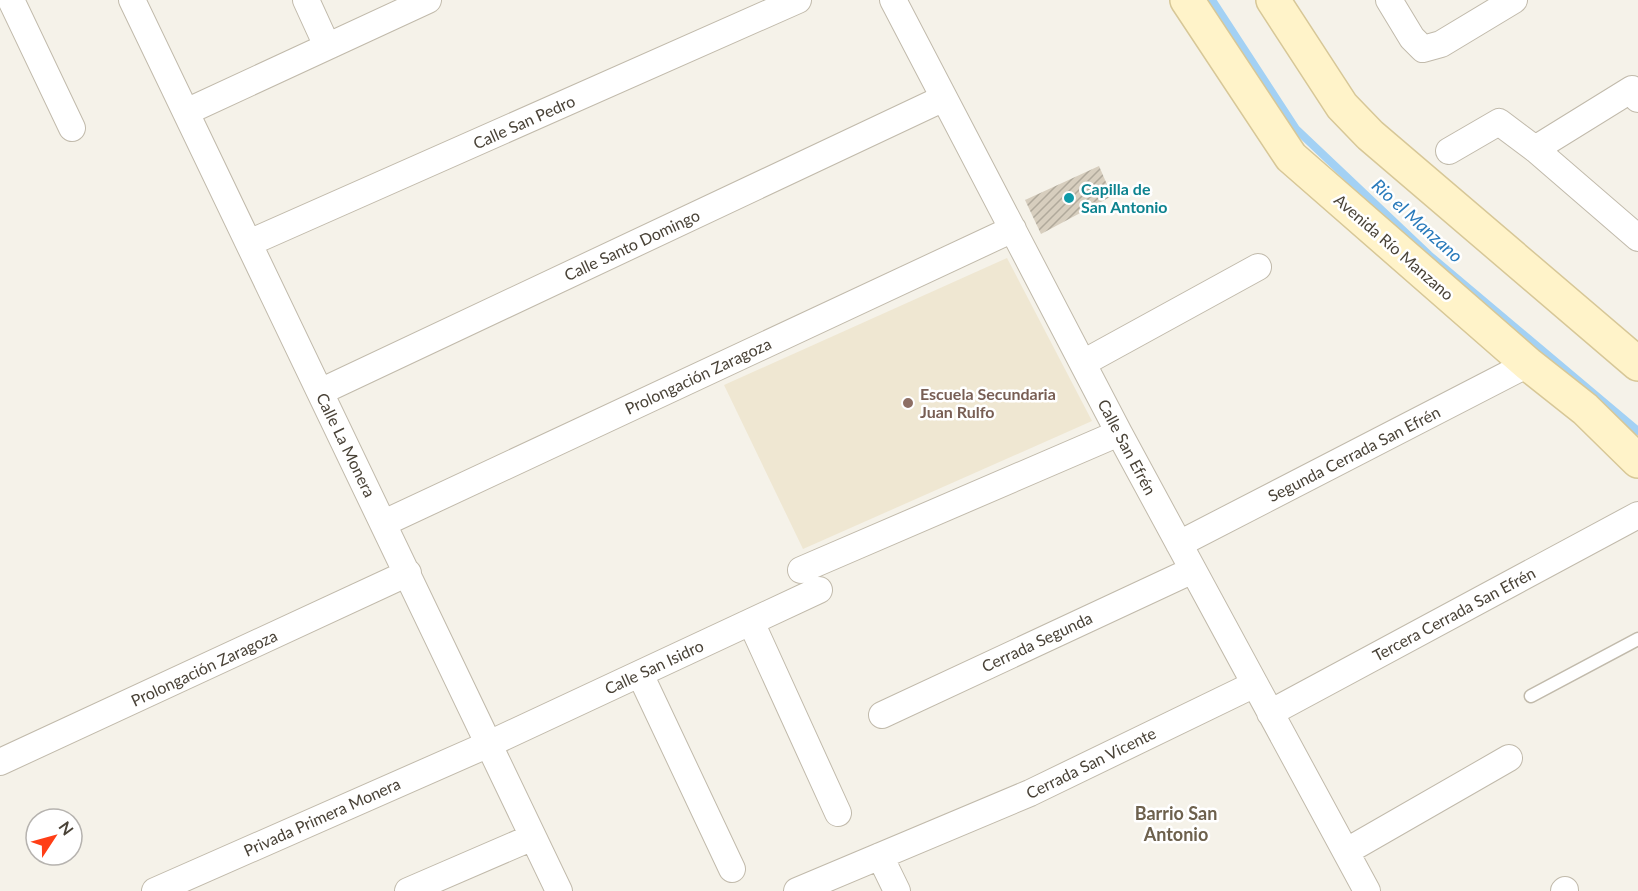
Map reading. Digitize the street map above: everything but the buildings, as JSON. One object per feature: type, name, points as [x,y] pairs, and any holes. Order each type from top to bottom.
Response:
[{"type":"main road","name":"Avenida Río Manzano","points":[[1187,0],[1291,157],[1528,364],[1585,409],[1638,461]]},
{"type":"main road","points":[[1273,0],[1342,106],[1370,135],[1636,360]]},
{"type":"street","points":[[11,0],[72,128]]},
{"type":"street","name":"Calle La Monera","points":[[132,0],[559,891]]},
{"type":"street","points":[[306,0],[327,46]]},
{"type":"street","points":[[186,111],[428,0]]},
{"type":"street","name":"Calle San Pedro","points":[[249,243],[798,0]]},
{"type":"street","name":"Calle San Efrén","points":[[893,0],[1119,433],[1367,891]]},
{"type":"street","points":[[1389,0],[1412,38],[1423,49],[1441,44],[1514,0]]},
{"type":"street","points":[[1534,149],[1632,89],[1638,99]]},
{"type":"street","name":"Calle Santo Domingo","points":[[320,392],[944,98]]},
{"type":"street","points":[[1449,151],[1499,122],[1638,238]]},
{"type":"street","name":"Prolongación Zaragoza","points":[[384,523],[1013,229]]},
{"type":"street","points":[[1083,363],[1258,267]]},
{"type":"street","name":"Segunda Cerrada San Efrén","points":[[1179,544],[1528,364]]},
{"type":"street","points":[[801,570],[1119,433]]},
{"type":"street","name":"Tercera Cerrada San Efrén","points":[[1270,713],[1638,514]]},
{"type":"street","name":"Cerrada Segunda","points":[[882,715],[1193,570]]},
{"type":"street","name":"Prolongación Zaragoza","points":[[0,762],[408,573]]},
{"type":"street","name":"Calle San Isidro","points":[[489,744],[819,590]]},
{"type":"street","points":[[751,622],[838,813]]},
{"type":"street","points":[[640,674],[732,869]]},
{"type":"street","name":"Cerrada San Vicente","points":[[797,891],[1030,793],[1255,684]]},
{"type":"street","name":"Privada Primera Monera","points":[[155,891],[489,744]]},
{"type":"street","points":[[1347,851],[1509,758]]},
{"type":"street","points":[[408,891],[533,837]]},
{"type":"street","points":[[880,856],[897,891]]},
{"type":"lane","points":[[1532,696],[1638,639]]},
{"type":"shaded area","name":"Escuela Secundaria Juan Rulfo","points":[[1007,258],[1092,421],[803,549],[724,385]]},
{"type":"waterway","name":"Rio el Manzano","points":[[1212,0],[1296,129],[1429,255],[1638,431]]},
{"type":"place","name":"Capilla de San Antonio","points":[[1069,198]]},
{"type":"place","name":"Escuela Secundaria Juan Rulfo","points":[[908,403]]},
{"type":"district","name":"Barrio San Antonio","points":[[1176,824]]}]
